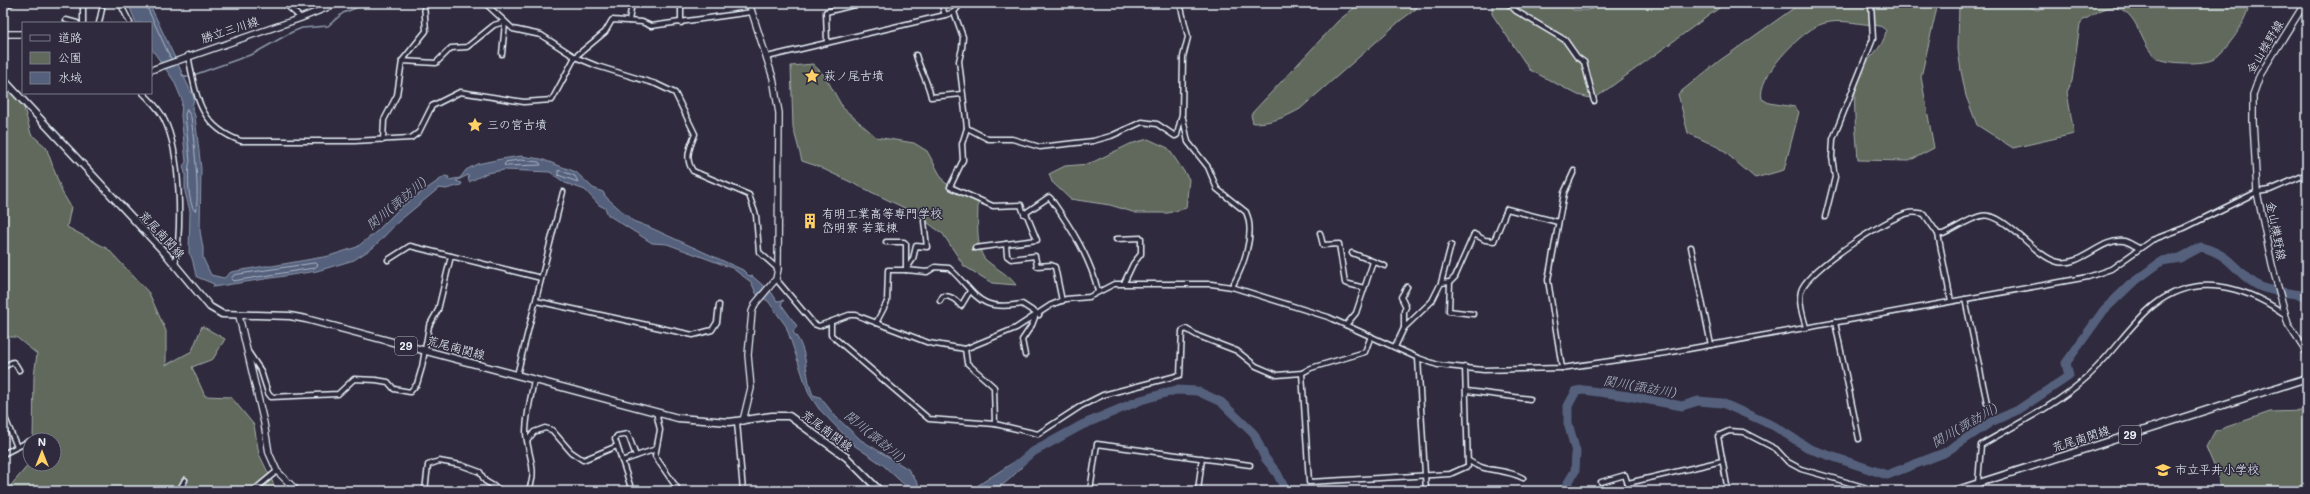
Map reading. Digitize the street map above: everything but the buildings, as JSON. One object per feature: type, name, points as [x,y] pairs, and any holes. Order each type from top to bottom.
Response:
[{"type":"main road","name":"荒尾南関線","points":[[3,79],[175,265],[210,307],[222,314],[239,316],[290,316],[306,319],[426,352],[656,412],[693,420],[740,422],[772,416],[789,416],[846,457],[880,491]]},
{"type":"main road","name":"荒尾南関線","points":[[1954,491],[2307,378]]},
{"type":"street","points":[[3,7],[12,3]]},
{"type":"street","points":[[83,3],[84,22]]},
{"type":"street","points":[[120,3],[130,22]]},
{"type":"street","points":[[284,3],[301,18]]},
{"type":"street","name":"勝立三川線","points":[[152,69],[188,55],[301,18],[338,3]]},
{"type":"street","points":[[383,140],[384,120],[397,95],[402,61],[426,31],[424,3]]},
{"type":"street","points":[[484,3],[513,29],[541,35],[575,57],[596,66],[656,84],[675,93],[692,124],[695,134],[688,152],[688,164],[694,170],[750,195],[756,215],[759,252],[778,269]]},
{"type":"street","points":[[629,21],[632,3]]},
{"type":"street","points":[[681,3],[681,23]]},
{"type":"street","points":[[743,491],[740,422],[751,388],[748,346],[752,312],[756,304],[774,281],[778,269],[779,112],[774,78],[749,3]]},
{"type":"street","points":[[827,43],[826,12],[862,3]]},
{"type":"street","points":[[941,3],[945,15]]},
{"type":"street","points":[[767,57],[945,15],[954,12],[961,3]]},
{"type":"street","points":[[967,128],[988,139],[1012,139],[1040,147],[1093,141],[1111,136],[1142,122],[1157,124],[1175,136],[1180,128],[1182,114],[1182,57],[1188,37],[1180,3]]},
{"type":"street","points":[[1508,3],[1516,11],[1565,40],[1577,57],[1584,62],[1594,101]]},
{"type":"street","points":[[1825,217],[1835,177],[1832,157],[1834,140],[1873,39],[1871,3]]},
{"type":"street","name":"金山檪野線","points":[[2253,106],[2255,86],[2260,74],[2305,3]]},
{"type":"street","points":[[99,22],[102,9]]},
{"type":"street","points":[[188,55],[201,111],[207,119],[230,137],[241,141],[383,140],[414,137],[419,132],[432,106],[460,92],[524,102],[552,100],[575,57],[604,32],[612,20],[642,22],[651,26],[752,12]]},
{"type":"street","points":[[954,12],[963,37],[959,61],[967,128],[962,144],[963,160],[950,187],[993,206],[1021,205],[1024,214],[1026,213],[1037,240],[975,248]]},
{"type":"street","points":[[66,20],[73,22]]},
{"type":"street","points":[[402,61],[436,63],[451,48],[468,47],[494,25],[505,22]]},
{"type":"street","points":[[502,54],[505,22]]},
{"type":"street","points":[[3,34],[22,34]]},
{"type":"street","points":[[916,55],[922,75],[929,83],[931,97],[962,94]]},
{"type":"street","points":[[144,94],[159,110],[170,135],[178,190],[178,248],[175,265]]},
{"type":"street","name":"金山櫟野線","points":[[2253,106],[2257,192],[2272,265],[2283,313],[2288,324],[2307,353]]},
{"type":"street","points":[[1182,114],[1188,142],[1208,167],[1217,189],[1246,212],[1248,216],[1249,237],[1241,270],[1232,287]]},
{"type":"street","points":[[1562,368],[1548,280],[1564,193],[1574,171]]},
{"type":"street","points":[[774,281],[814,324],[819,326],[831,323],[849,315],[856,315],[929,343],[965,349],[1016,328],[1052,305],[1062,301],[1089,296],[1114,284],[1182,283],[1232,287],[1328,317],[1418,358],[1438,365],[1484,370],[1562,368],[1711,345],[2088,277],[2111,269],[2138,248],[2257,192],[2270,190],[2307,174]]},
{"type":"street","points":[[517,375],[563,192]]},
{"type":"street","points":[[1026,213],[1049,197],[1052,199],[1081,244],[1090,271],[1094,275],[1098,291]]},
{"type":"street","points":[[1473,314],[1449,311],[1450,282],[1455,277],[1474,234],[1485,240],[1494,241],[1507,210],[1558,222]]},
{"type":"street","points":[[1806,327],[1801,300],[1801,292],[1804,284],[1816,272],[1866,234],[1909,213],[1924,214],[1938,234],[1951,301]]},
{"type":"street","points":[[1938,234],[1943,234],[1982,215],[1992,216],[2006,225],[2042,255],[2060,262],[2077,259],[2114,241],[2125,241],[2138,248]]},
{"type":"street","points":[[906,270],[913,259],[916,246],[927,248],[924,221]]},
{"type":"street","points":[[1320,233],[1323,245],[1339,244],[1345,283],[1364,288]]},
{"type":"street","points":[[1116,239],[1141,238],[1141,254],[1133,264],[1124,283]]},
{"type":"street","points":[[886,242],[904,242],[906,244],[906,270]]},
{"type":"street","points":[[1006,244],[1007,256],[1011,259],[1035,256],[1037,266],[1051,265],[1055,267],[1062,301]]},
{"type":"street","points":[[1395,347],[1404,328],[1432,301],[1441,282],[1451,245]]},
{"type":"street","points":[[388,260],[410,246],[541,278]]},
{"type":"street","points":[[1691,247],[1711,345]]},
{"type":"street","points":[[1352,253],[1385,266]]},
{"type":"street","points":[[248,352],[260,371],[268,393],[271,397],[338,394],[354,380],[388,382],[394,389],[410,392],[417,384],[426,352],[430,326],[438,310],[451,256]]},
{"type":"street","points":[[1346,325],[1356,314],[1373,262]]},
{"type":"street","points":[[876,323],[884,312],[887,302],[888,270],[927,272],[935,267],[949,268],[970,291],[988,304],[1011,306],[1022,304],[1037,316]]},
{"type":"street","points":[[1441,282],[1450,282]]},
{"type":"street","points":[[1980,491],[1978,483],[1981,445],[2042,410],[2085,379],[2154,305],[2169,295],[2188,287],[2205,285],[2227,286],[2256,297],[2283,313]]},
{"type":"street","points":[[1404,328],[1404,311],[1406,307],[1401,297],[1407,287]]},
{"type":"street","points":[[940,301],[943,296],[948,296],[954,298],[961,306],[970,291]]},
{"type":"street","points":[[1965,299],[1987,403]]},
{"type":"street","points":[[536,301],[693,334],[712,330],[717,322],[719,305]]},
{"type":"street","points":[[239,316],[264,423],[269,453],[277,471],[298,491]]},
{"type":"street","points":[[1025,355],[1022,340],[1037,316]]},
{"type":"street","points":[[1835,322],[1859,439]]},
{"type":"street","points":[[831,323],[831,335],[929,419],[995,424],[1038,434],[1081,406],[1103,395],[1180,375],[1182,331],[1186,329],[1198,336],[1237,352],[1267,373],[1277,375],[1302,373],[1311,368],[1366,352],[1371,336]]},
{"type":"street","points":[[965,349],[967,363],[994,388],[995,424]]},
{"type":"street","points":[[1418,358],[1426,491]]},
{"type":"street","points":[[3,367],[13,362],[19,370]]},
{"type":"street","points":[[1302,373],[1309,482],[1450,474],[1461,471],[1468,466],[1467,391],[1465,367]]},
{"type":"street","points":[[528,491],[531,485],[533,461],[527,442],[526,431],[534,380]]},
{"type":"street","points":[[1467,391],[1530,399]]},
{"type":"street","points":[[656,412],[660,430],[656,449],[657,461],[679,491]]},
{"type":"street","points":[[3,413],[17,447]]},
{"type":"street","points":[[527,442],[530,435],[534,432],[545,428],[552,430],[571,452],[584,460],[617,446]]},
{"type":"street","points":[[1728,491],[1718,436],[1729,431],[1743,432],[1776,449],[1788,462],[1801,470],[1878,491]]},
{"type":"street","points":[[632,491],[615,439],[617,436],[628,434],[636,456]]},
{"type":"street","points":[[1090,491],[1097,444],[1250,465]]},
{"type":"street","points":[[3,454],[22,445]]},
{"type":"street","points":[[622,461],[656,449]]},
{"type":"street","points":[[1198,491],[1202,458]]},
{"type":"street","points":[[425,491],[428,465],[439,461],[461,465],[480,472],[486,481],[502,491]]},
{"type":"street","points":[[1469,461],[1478,467],[1510,471],[1523,478]]},
{"type":"street","points":[[1628,483],[1722,461]]},
{"type":"street","points":[[253,491],[277,471]]},
{"type":"street","points":[[1601,482],[1625,474],[1630,491]]},
{"type":"street","points":[[178,491],[185,480]]},
{"type":"green space","points":[[1492,3],[1568,3],[1573,10],[1587,10],[1611,3],[1726,3],[1594,99],[1578,95],[1530,70],[1492,14]]},
{"type":"green space","points":[[1796,3],[1938,3],[1921,77],[1934,148],[1909,161],[1858,160],[1855,105],[1856,84],[1861,70],[1882,43],[1886,31],[1882,27],[1876,25],[1842,22],[1830,22],[1819,25],[1801,37],[1781,57],[1772,68],[1766,79],[1762,90],[1762,99],[1769,103],[1795,107],[1799,112],[1784,170],[1755,178],[1720,148],[1688,133],[1678,94],[1719,61],[1794,8]]},
{"type":"green space","points":[[1959,3],[2027,3],[2030,7],[2038,10],[2047,3],[2249,3],[2248,10],[2241,25],[2225,49],[2214,59],[2194,63],[2169,62],[2157,58],[2151,53],[2131,17],[2118,8],[2113,7],[2104,9],[2082,21],[2080,24],[2072,81],[2067,92],[2074,134],[2013,148],[1977,125],[1966,96],[1958,49]]},
{"type":"green space","points":[[1359,4],[1418,4],[1416,9],[1401,20],[1300,109],[1277,119],[1253,123],[1251,115],[1253,112],[1338,21]]},
{"type":"green space","points":[[813,64],[825,76],[843,108],[876,137],[914,143],[927,151],[944,182],[978,203],[978,234],[983,257],[1003,272],[1016,285],[992,283],[964,266],[943,234],[913,212],[817,166],[802,161],[793,127],[791,66]]},
{"type":"green space","points":[[7,89],[22,100],[31,134],[46,147],[62,192],[71,207],[67,227],[108,249],[149,293],[166,331],[166,365],[192,351],[202,326],[225,339],[213,359],[192,367],[205,396],[231,397],[254,425],[259,454],[277,491],[6,491],[22,472],[62,472],[62,432],[33,432],[34,376],[37,354],[16,337],[3,337],[3,91]]},
{"type":"green space","points":[[1148,139],[1168,148],[1189,179],[1186,208],[1168,213],[1136,213],[1110,205],[1070,199],[1052,182],[1049,174],[1065,166],[1089,164],[1130,144]]},
{"type":"green space","points":[[2304,411],[2307,413],[2307,491],[2220,491],[2218,475],[2206,447],[2215,431],[2270,412]]},
{"type":"water","points":[[128,3],[149,3],[194,98],[192,108],[195,116],[201,169],[200,231],[203,258],[211,275],[224,278],[231,272],[329,256],[357,247],[376,232],[402,206],[445,176],[449,177],[448,180],[460,178],[466,170],[477,164],[501,159],[521,156],[541,159],[576,172],[593,188],[603,192],[606,197],[633,221],[743,270],[772,293],[777,301],[784,300],[781,304],[797,326],[793,332],[802,346],[808,379],[813,395],[820,397],[836,417],[861,440],[908,469],[923,491],[911,491],[883,465],[855,446],[819,409],[809,394],[786,326],[768,301],[757,295],[751,282],[732,268],[667,244],[652,243],[608,215],[605,208],[599,205],[585,190],[565,183],[550,172],[504,170],[487,173],[469,182],[468,175],[456,181],[462,183],[461,185],[446,189],[439,188],[398,222],[374,247],[354,260],[317,271],[213,287],[214,284],[197,277],[192,258],[189,253],[190,211],[185,192],[185,173],[183,166],[186,162],[181,116],[182,100],[174,81],[152,49],[152,22],[136,22]]},
{"type":"water","points":[[1017,460],[1022,467],[1006,482],[990,490],[974,491],[977,486]]},
{"type":"waterway","points":[[182,75],[188,77],[253,54],[302,28],[328,26],[343,13],[368,3]]},
{"type":"waterway","points":[[462,3],[485,5]]},
{"type":"waterway","points":[[488,5],[498,3]]},
{"type":"waterway","name":"関川(諏訪川)","points":[[1563,491],[1575,471],[1576,452],[1568,423],[1568,406],[1576,391],[1584,390],[1628,396],[1682,406],[1698,401],[1722,403],[1774,426],[1810,449],[1887,475],[1944,453],[1991,422],[2018,410],[2069,376],[2066,363],[2104,310],[2131,284],[2162,261],[2180,258],[2201,247],[2221,255],[2244,276],[2259,286],[2276,291],[2307,296]]},
{"type":"waterway","name":"関川(諏訪川)","points":[[1011,470],[1031,453],[1082,425],[1141,400],[1176,390],[1197,391],[1221,402],[1254,434],[1265,458],[1277,473],[1286,491]]},
{"type":"place","name":"萩ノ尾古墳","points":[[812,76]]},
{"type":"place","name":"三の宮古墳","points":[[475,125]]},
{"type":"place","name":"有明工業高等専門学校 岱明寮 若葉棟","points":[[810,221]]},
{"type":"place","name":"市立平井小学校","points":[[2163,470]]}]
